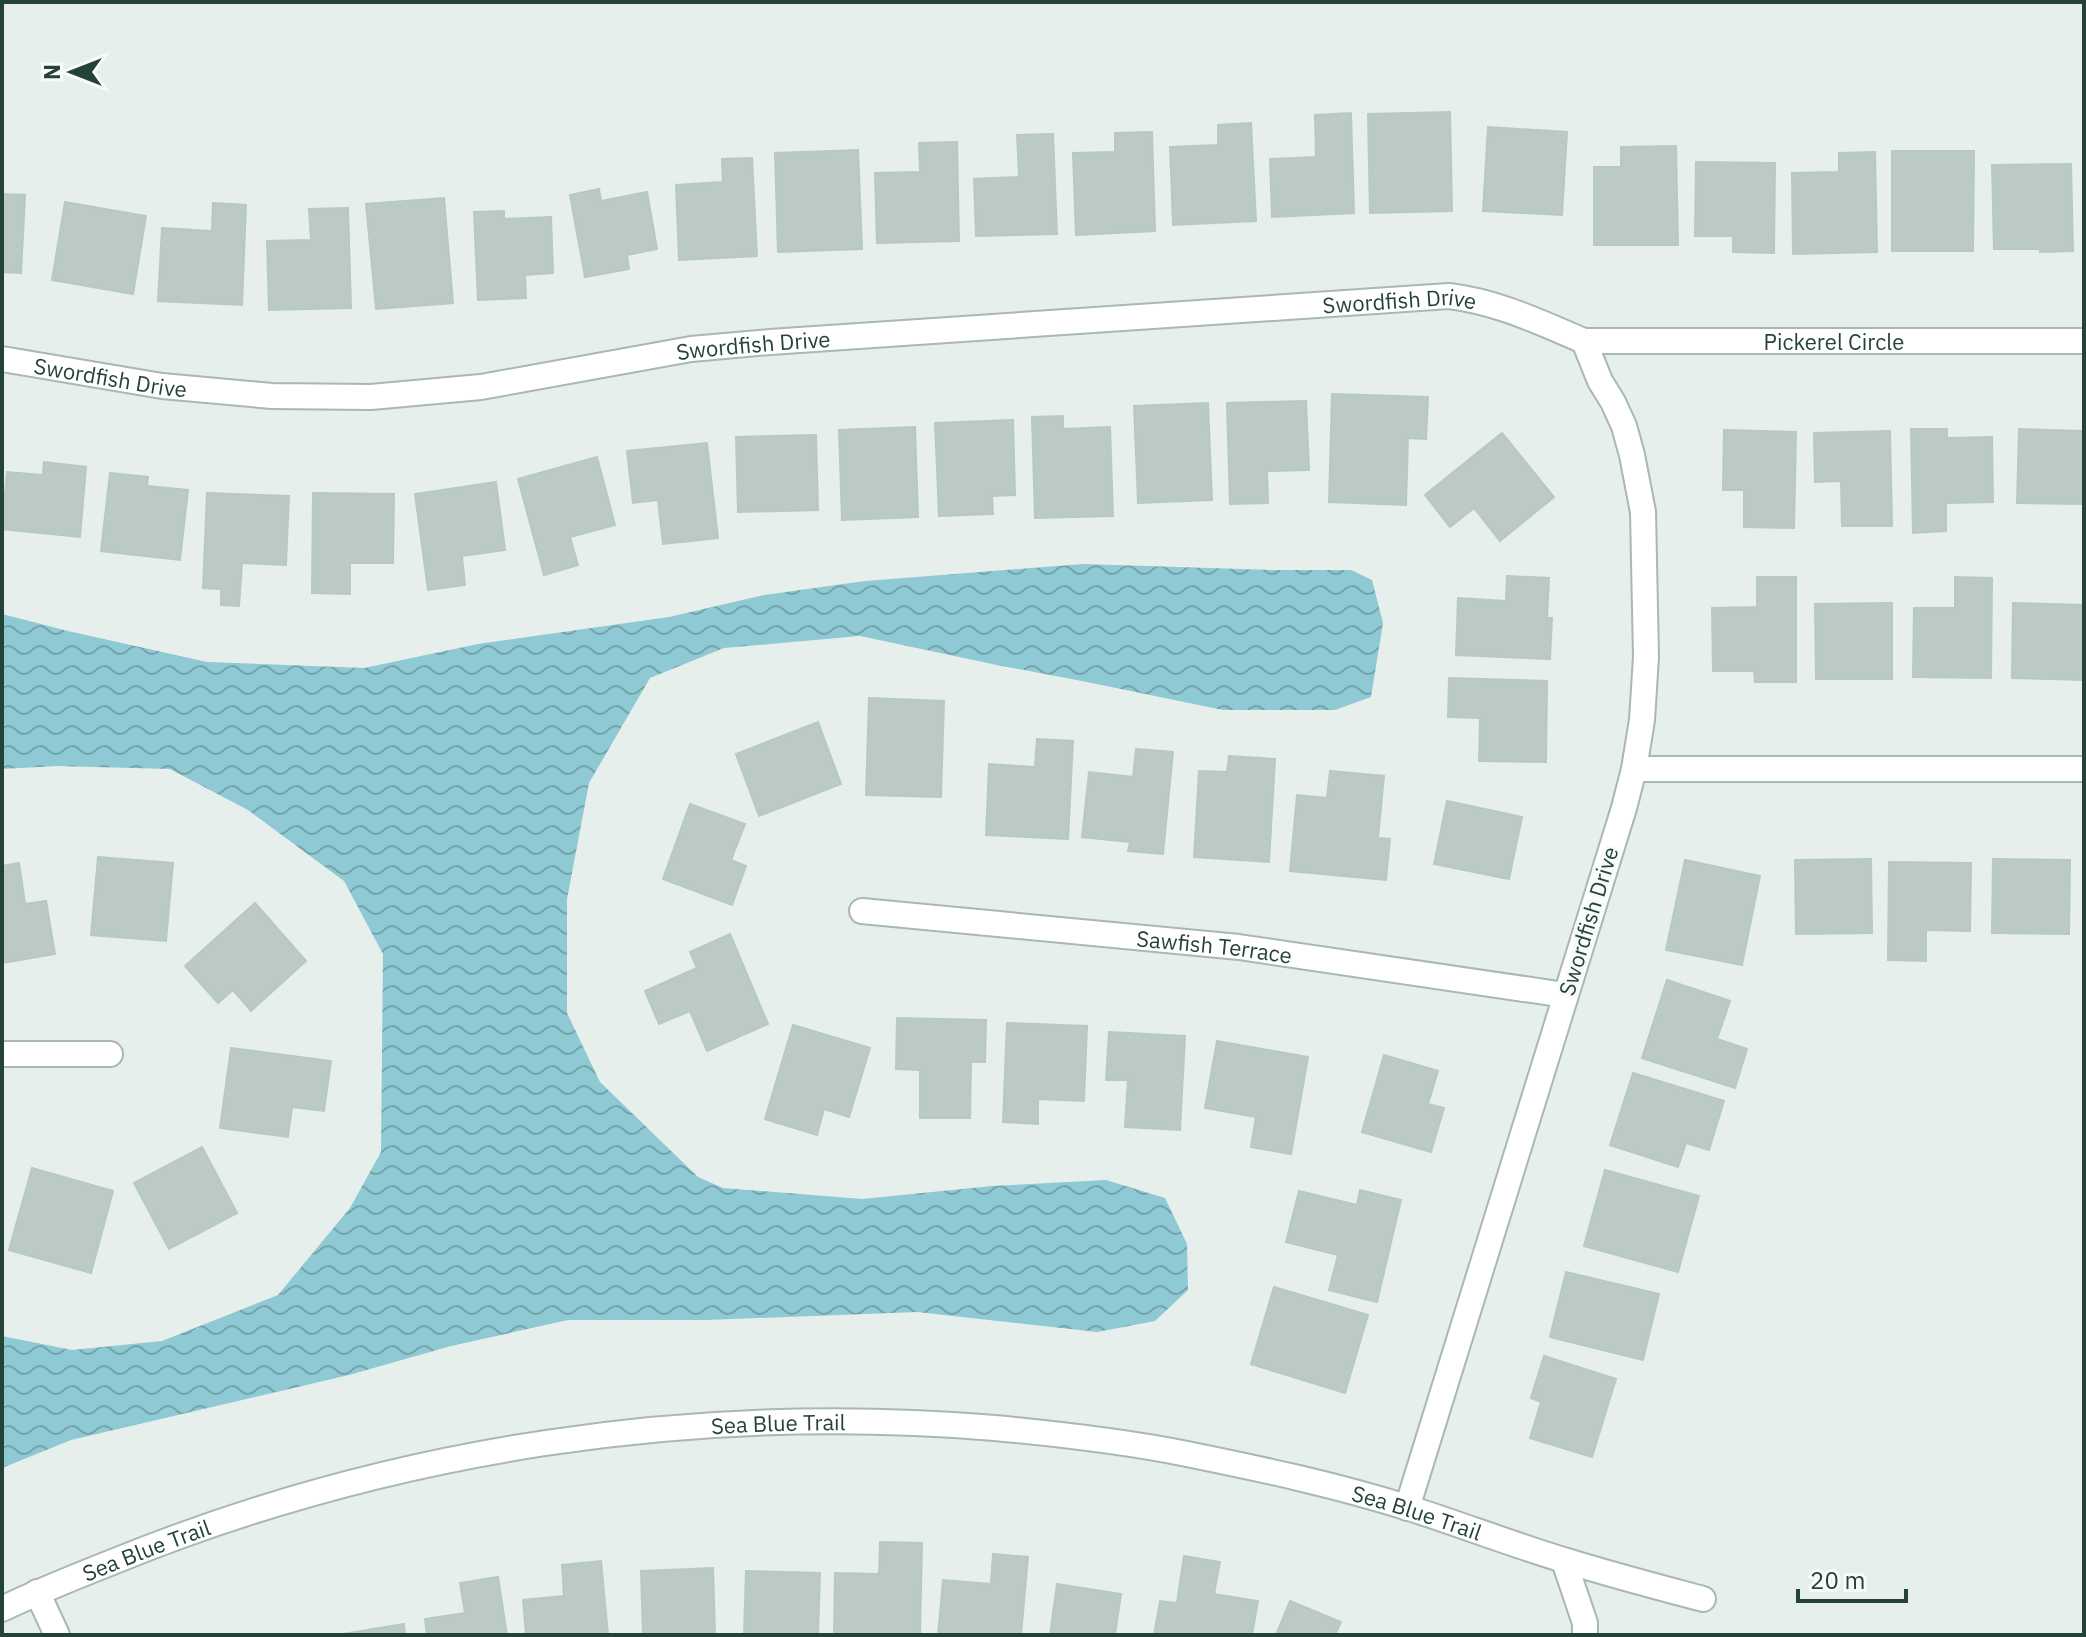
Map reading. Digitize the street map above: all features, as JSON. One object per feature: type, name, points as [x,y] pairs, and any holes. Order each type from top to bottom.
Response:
[{"type":"street","name":"Swordfish Drive","points":[[2,359],[162,386],[272,396],[371,397],[481,387],[691,349],[1449,296],[1499,306],[1584,341],[1600,381],[1624,426],[1643,512],[1646,657],[1642,720],[1624,808],[1407,1508]]},
{"type":"street","name":"Pickerel Circle","points":[[1584,341],[2084,341]]},
{"type":"street","points":[[1634,769],[2084,769]]},
{"type":"street","name":"Sawfish Terrace","points":[[862,911],[1239,947],[1565,995]]},
{"type":"street","points":[[2,1054],[110,1054]]},
{"type":"street","name":"Sea Blue Trail","points":[[2,1609],[174,1537],[311,1493],[419,1465],[545,1442],[672,1428],[800,1421],[928,1423],[1055,1434],[1197,1456],[1306,1480],[1407,1508],[1564,1561],[1703,1599]]},
{"type":"street","points":[[1564,1561],[1585,1623],[1585,1635]]},
{"type":"street","points":[[37,1592],[57,1635]]},
{"type":"water","points":[[1083,564],[1351,570],[1372,580],[1383,623],[1371,697],[1335,710],[1223,710],[860,636],[724,648],[650,678],[589,783],[567,899],[567,1013],[600,1082],[698,1177],[723,1188],[862,1199],[992,1186],[1106,1180],[1165,1198],[1187,1244],[1188,1290],[1155,1321],[1097,1332],[917,1312],[706,1320],[568,1320],[71,1440],[2,1468],[2,1336],[72,1350],[162,1341],[278,1295],[350,1208],[381,1152],[383,954],[344,881],[248,810],[170,769],[57,766],[2,769],[2,614],[207,662],[364,668],[478,644],[669,617],[764,595],[865,581]]},
{"type":"building","points":[[1450,112],[1452,211],[1370,213],[1368,114]]},
{"type":"building","points":[[1351,113],[1354,213],[1272,217],[1270,159],[1316,157],[1315,115]]},
{"type":"building","points":[[1251,123],[1256,221],[1173,225],[1170,147],[1218,145],[1218,125]]},
{"type":"building","points":[[1488,127],[1567,132],[1562,215],[1483,211]]},
{"type":"building","points":[[1152,132],[1155,231],[1076,235],[1073,153],[1115,152],[1115,133]]},
{"type":"building","points":[[1053,134],[1057,234],[976,236],[974,179],[1019,177],[1017,135]]},
{"type":"building","points":[[957,142],[959,241],[877,243],[875,173],[920,172],[919,143]]},
{"type":"building","points":[[1676,146],[1678,245],[1594,245],[1594,167],[1621,167],[1621,147]]},
{"type":"building","points":[[858,150],[862,249],[778,252],[775,153]]},
{"type":"building","points":[[1892,151],[1974,151],[1973,251],[1892,251]]},
{"type":"building","points":[[1875,152],[1877,252],[1793,254],[1792,173],[1839,172],[1839,153]]},
{"type":"building","points":[[752,158],[757,256],[679,260],[676,185],[723,182],[722,159]]},
{"type":"building","points":[[1696,162],[1775,163],[1774,253],[1733,252],[1733,236],[1695,236]]},
{"type":"building","points":[[2071,164],[2073,251],[1994,249],[1992,165]]},
{"type":"building","points":[[599,189],[601,201],[647,192],[657,249],[627,255],[629,269],[585,277],[570,195]]},
{"type":"building","points":[[2,194],[25,195],[21,273],[2,272]]},
{"type":"building","points":[[444,198],[453,303],[376,309],[366,204]]},
{"type":"building","points":[[65,202],[146,216],[133,294],[52,280]]},
{"type":"building","points":[[213,203],[246,205],[242,305],[158,301],[162,228],[212,231]]},
{"type":"building","points":[[348,208],[351,308],[269,310],[267,241],[311,240],[309,209]]},
{"type":"building","points":[[504,211],[504,219],[551,217],[553,273],[525,275],[526,298],[478,300],[474,212]]},
{"type":"building","points":[[1332,394],[1428,397],[1426,439],[1408,438],[1406,505],[1329,502]]},
{"type":"building","points":[[1306,401],[1309,470],[1267,471],[1268,503],[1230,504],[1227,403]]},
{"type":"building","points":[[1208,403],[1212,500],[1138,503],[1134,406]]},
{"type":"building","points":[[1063,416],[1063,429],[1110,427],[1113,516],[1035,518],[1032,417]]},
{"type":"building","points":[[1013,420],[1015,495],[992,496],[993,514],[939,516],[935,423]]},
{"type":"building","points":[[915,427],[918,517],[842,520],[839,430]]},
{"type":"building","points":[[1911,429],[1947,429],[1947,438],[1992,437],[1993,502],[1946,503],[1946,531],[1913,533]]},
{"type":"building","points":[[2019,429],[2084,431],[2083,504],[2017,503]]},
{"type":"building","points":[[1724,430],[1796,432],[1794,528],[1744,527],[1744,490],[1723,490]]},
{"type":"building","points":[[1890,431],[1892,526],[1842,526],[1841,481],[1815,482],[1814,433]]},
{"type":"building","points":[[1502,433],[1554,497],[1500,541],[1474,508],[1450,527],[1425,495]]},
{"type":"building","points":[[816,435],[818,510],[738,512],[736,437]]},
{"type":"building","points":[[707,443],[718,538],[663,544],[658,500],[633,503],[627,451]]},
{"type":"building","points":[[597,457],[615,525],[570,537],[578,565],[544,575],[518,479]]},
{"type":"building","points":[[44,462],[86,467],[80,537],[2,529],[7,472],[43,475]]},
{"type":"building","points":[[110,473],[148,477],[147,486],[188,490],[180,560],[101,551]]},
{"type":"building","points":[[496,482],[505,550],[462,556],[465,585],[428,590],[415,494]]},
{"type":"building","points":[[207,493],[289,496],[286,565],[242,563],[239,606],[221,605],[221,589],[203,588]]},
{"type":"building","points":[[313,493],[394,494],[393,563],[350,563],[350,594],[312,593]]},
{"type":"building","points":[[1507,576],[1549,578],[1547,618],[1552,618],[1550,659],[1456,655],[1458,598],[1506,601]]},
{"type":"building","points":[[1757,577],[1796,577],[1796,682],[1755,682],[1754,671],[1713,671],[1712,608],[1757,607]]},
{"type":"building","points":[[1955,577],[1992,578],[1991,678],[1913,677],[1914,608],[1955,608]]},
{"type":"building","points":[[1892,603],[1892,679],[1816,679],[1815,604]]},
{"type":"building","points":[[2013,603],[2084,605],[2084,680],[2012,678]]},
{"type":"building","points":[[1449,678],[1547,681],[1546,762],[1479,761],[1480,718],[1448,717]]},
{"type":"building","points":[[869,698],[944,701],[941,797],[866,795]]},
{"type":"building","points":[[818,722],[841,784],[759,816],[736,754]]},
{"type":"building","points":[[1037,739],[1073,741],[1068,839],[986,835],[989,764],[1035,767]]},
{"type":"building","points":[[1136,749],[1173,752],[1163,854],[1128,851],[1130,842],[1082,837],[1089,772],[1133,777]]},
{"type":"building","points":[[1229,756],[1275,759],[1269,862],[1194,857],[1199,771],[1227,772]]},
{"type":"building","points":[[1330,771],[1384,776],[1378,838],[1390,839],[1386,880],[1290,871],[1297,795],[1327,798]]},
{"type":"building","points":[[1447,801],[1522,817],[1509,879],[1434,864]]},
{"type":"building","points":[[690,804],[745,824],[731,860],[746,866],[732,905],[663,879]]},
{"type":"building","points":[[98,857],[173,863],[166,941],[91,935]]},
{"type":"building","points":[[1871,859],[1872,933],[1796,934],[1795,860]]},
{"type":"building","points":[[1993,859],[2070,860],[2069,934],[1992,933]]},
{"type":"building","points":[[1685,860],[1760,876],[1742,965],[1666,950]]},
{"type":"building","points":[[1889,862],[1971,863],[1970,931],[1926,930],[1926,961],[1888,960]]},
{"type":"building","points":[[19,863],[25,904],[46,901],[55,954],[2,963],[2,866]]},
{"type":"building","points":[[255,903],[306,961],[251,1011],[233,990],[218,1003],[185,966]]},
{"type":"building","points":[[730,934],[768,1024],[707,1051],[690,1011],[659,1024],[645,991],[697,968],[690,952]]},
{"type":"building","points":[[1667,980],[1730,1001],[1717,1039],[1747,1049],[1735,1088],[1642,1058]]},
{"type":"building","points":[[897,1018],[986,1020],[985,1062],[971,1062],[970,1118],[920,1118],[920,1070],[896,1069]]},
{"type":"building","points":[[1007,1023],[1087,1026],[1084,1101],[1038,1099],[1038,1124],[1003,1122]]},
{"type":"building","points":[[793,1025],[870,1048],[849,1117],[824,1109],[817,1135],[765,1119]]},
{"type":"building","points":[[1109,1032],[1185,1036],[1180,1130],[1125,1127],[1128,1080],[1106,1080]]},
{"type":"building","points":[[1217,1041],[1308,1057],[1291,1154],[1251,1147],[1256,1117],[1205,1108]]},
{"type":"building","points":[[231,1048],[331,1061],[324,1111],[292,1107],[288,1137],[220,1128]]},
{"type":"building","points":[[1384,1055],[1438,1071],[1428,1104],[1444,1108],[1431,1152],[1362,1132]]},
{"type":"building","points":[[1633,1073],[1724,1101],[1709,1150],[1686,1143],[1678,1167],[1610,1145]]},
{"type":"building","points":[[202,1147],[237,1213],[169,1249],[134,1183]]},
{"type":"building","points":[[32,1168],[113,1191],[91,1273],[9,1250]]},
{"type":"building","points":[[1605,1170],[1699,1196],[1678,1272],[1584,1246]]},
{"type":"building","points":[[1360,1190],[1401,1200],[1377,1302],[1329,1290],[1338,1255],[1286,1242],[1299,1191],[1357,1205]]},
{"type":"building","points":[[1566,1272],[1659,1294],[1643,1360],[1550,1337]]},
{"type":"building","points":[[1274,1287],[1368,1315],[1345,1393],[1251,1364]]},
{"type":"building","points":[[1544,1356],[1616,1379],[1592,1457],[1530,1438],[1541,1402],[1531,1398]]},
{"type":"building","points":[[880,1542],[922,1543],[920,1635],[834,1635],[835,1573],[879,1574]]},
{"type":"building","points":[[993,1554],[1028,1557],[1021,1635],[938,1635],[943,1580],[991,1584]]},
{"type":"building","points":[[1184,1556],[1220,1562],[1214,1594],[1258,1601],[1252,1635],[1154,1635],[1160,1601],[1177,1603]]},
{"type":"building","points":[[601,1561],[608,1635],[526,1635],[523,1600],[564,1596],[562,1565]]},
{"type":"building","points":[[713,1568],[715,1635],[643,1635],[641,1571]]},
{"type":"building","points":[[746,1571],[820,1573],[818,1635],[744,1635]]},
{"type":"building","points":[[498,1577],[507,1635],[427,1635],[425,1619],[465,1613],[460,1583]]},
{"type":"building","points":[[1057,1584],[1121,1594],[1115,1635],[1050,1635]]},
{"type":"building","points":[[1290,1601],[1341,1622],[1335,1635],[1276,1635]]},
{"type":"building","points":[[404,1624],[405,1635],[337,1635]]}]
